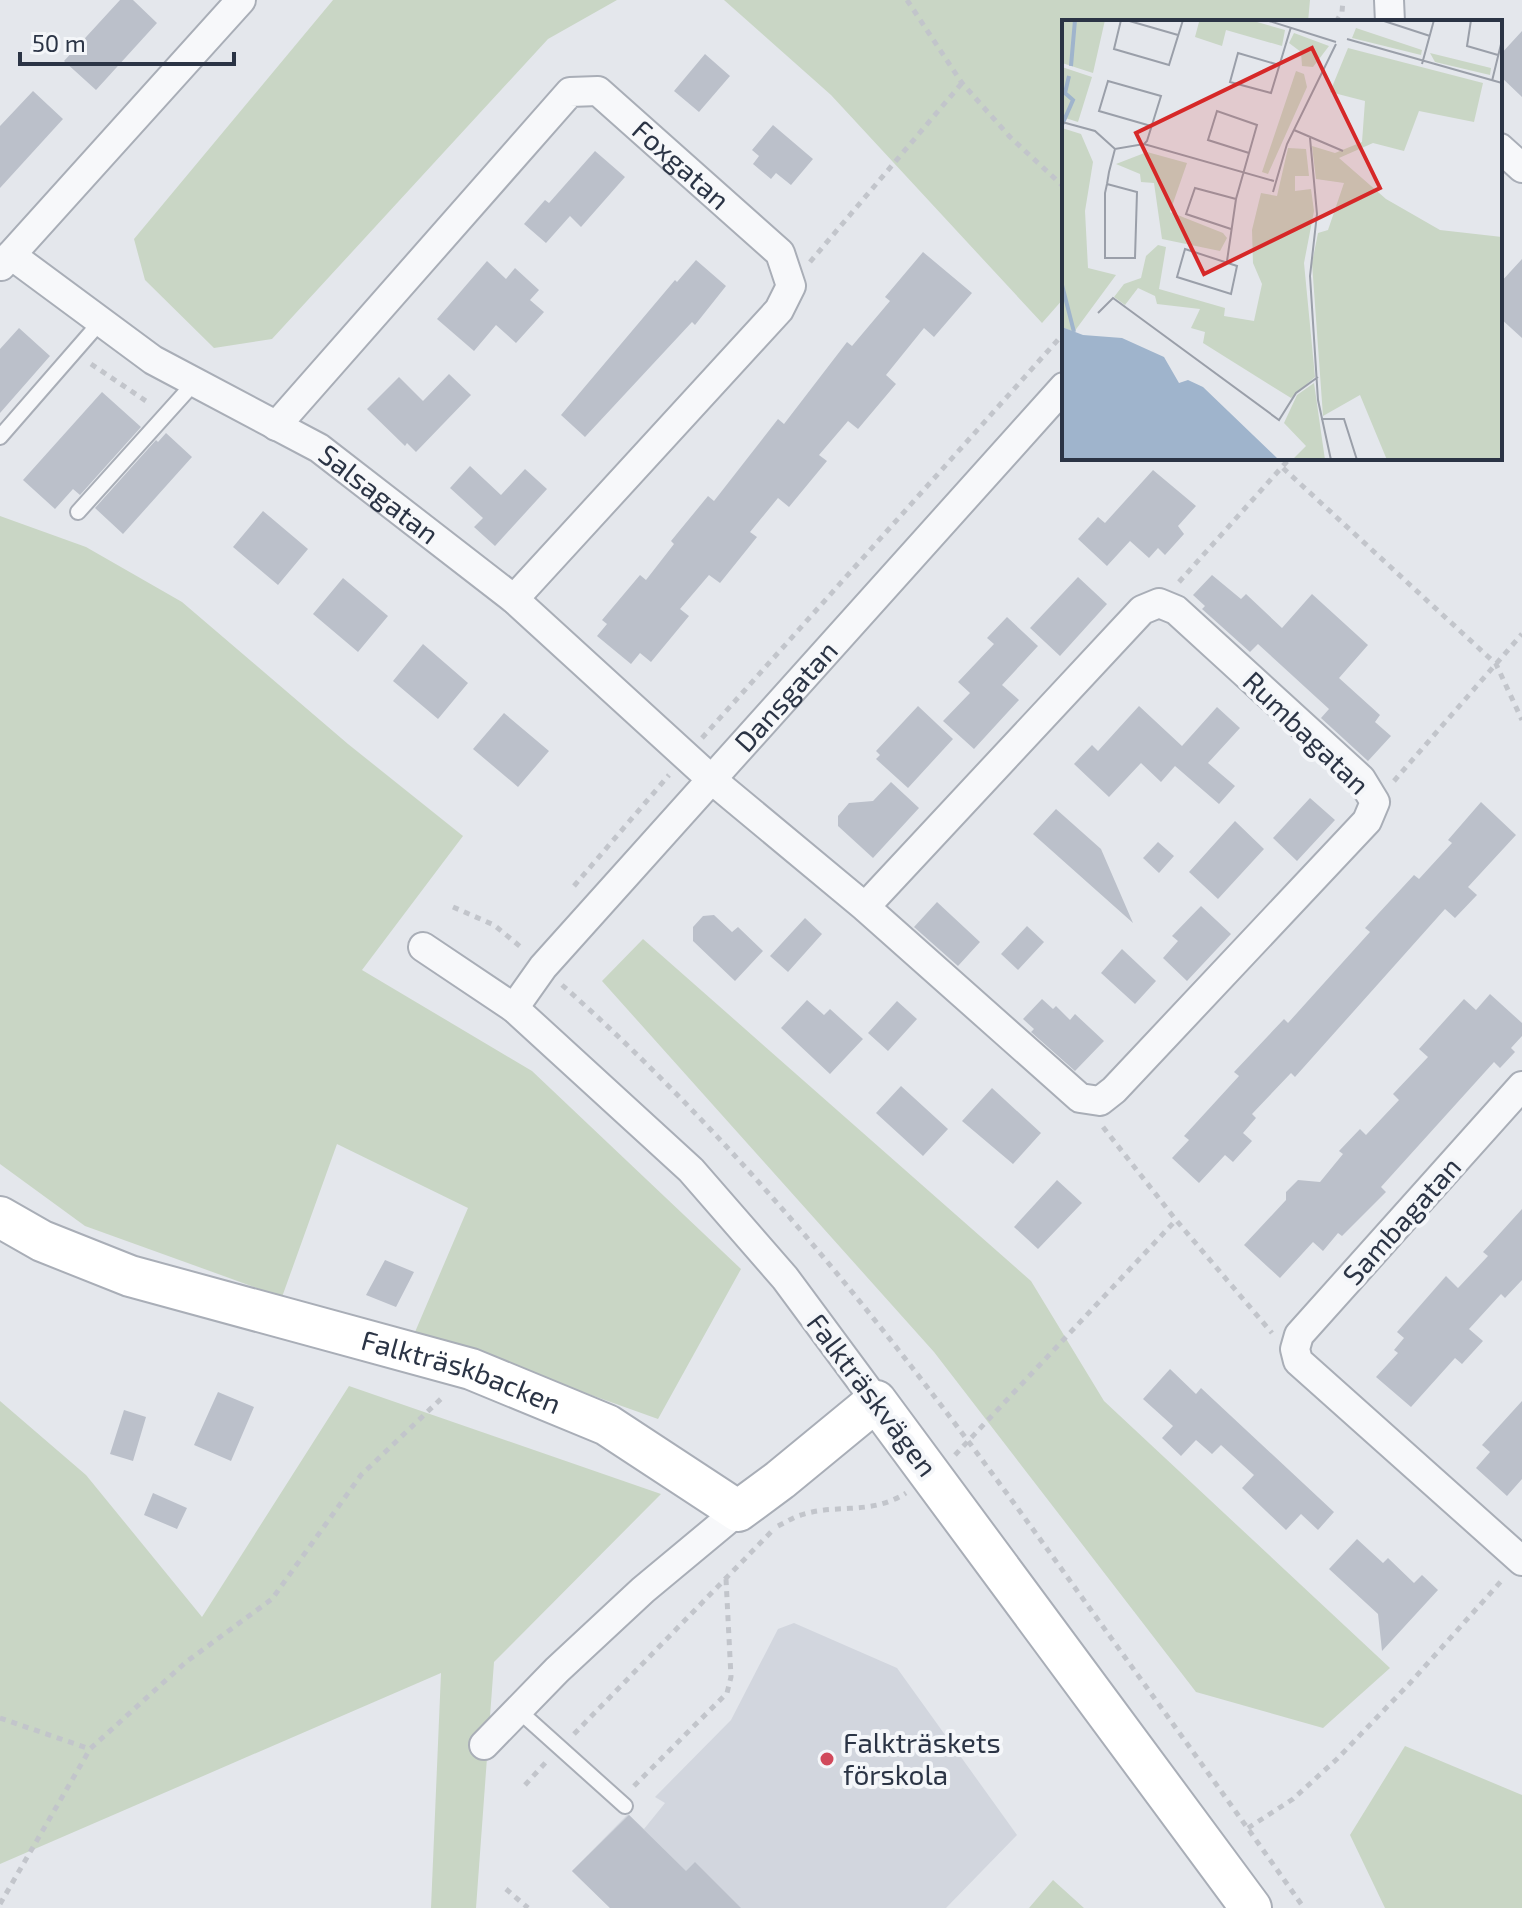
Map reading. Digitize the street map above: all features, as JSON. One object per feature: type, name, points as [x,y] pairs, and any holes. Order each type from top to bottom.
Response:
[{"type":"street","name":"Salsagatan","points":[[241,0],[6,261],[102,320],[153,360],[319,448],[514,599],[711,779]]},
{"type":"street","points":[[1389,0],[1390,20]]},
{"type":"street","name":"Foxgatan","points":[[276,426],[570,92],[598,91],[780,253],[791,286]]},
{"type":"street","points":[[1502,150],[1522,167]]},
{"type":"street","points":[[514,599],[779,310],[791,286]]},
{"type":"street","name":"Dansgatan","points":[[514,1008],[543,967],[1062,389]]},
{"type":"street","points":[[865,907],[1142,610],[1159,603]]},
{"type":"street","name":"Rumbagatan","points":[[1100,1101],[1114,1090],[1367,821],[1375,802],[1361,779],[1176,610],[1159,603]]},
{"type":"street","points":[[711,779],[865,907],[1080,1098],[1100,1101]]},
{"type":"street","name":"Falkträskvägen","points":[[423,947],[514,1008],[691,1170],[785,1278],[1251,1908]]},
{"type":"street","name":"Sambagatan","points":[[1296,1355],[1299,1335],[1522,1086]]},
{"type":"street","name":"Falkträskbacken","points":[[0,1217],[42,1241],[130,1276],[471,1369],[607,1425],[738,1511]]},
{"type":"street","points":[[1296,1355],[1518,1550]]},
{"type":"street","points":[[484,1745],[557,1670],[643,1590],[876,1401]]},
{"type":"lane","points":[[0,437],[102,320]]},
{"type":"lane","points":[[78,512],[195,382]]},
{"type":"lane","points":[[518,1710],[622,1804]]},
{"type":"path","points":[[907,0],[962,83],[1010,137],[1062,185]]},
{"type":"path","points":[[1337,20],[1343,0]]},
{"type":"path","points":[[791,286],[962,83]]},
{"type":"path","points":[[573,888],[686,756],[1062,335]]},
{"type":"path","points":[[75,351],[115,382],[167,414]]},
{"type":"path","points":[[1159,603],[1289,460]]},
{"type":"path","points":[[1283,468],[1496,664],[1522,720]]},
{"type":"path","points":[[1375,802],[1522,634]]},
{"type":"path","points":[[521,947],[531,935]]},
{"type":"path","points":[[1100,1101],[1101,1125],[1279,1342],[1296,1355]]},
{"type":"path","points":[[525,1785],[775,1528],[802,1514],[871,1507],[893,1501],[933,1476],[970,1441],[1176,1220]]},
{"type":"path","points":[[0,1904],[90,1749],[186,1662],[272,1599],[361,1475],[471,1369]]},
{"type":"path","points":[[1248,1828],[1293,1799],[1337,1759],[1505,1577],[1518,1550]]},
{"type":"path","points":[[622,1804],[727,1693],[731,1677],[726,1578]]},
{"type":"path","points":[[0,1718],[90,1749]]},
{"type":"path","points":[[506,1889],[528,1908]]},
{"type":"shaded area","name":"Falkträskets förskola","points":[[794,1623],[897,1668],[1017,1835],[946,1908],[610,1908],[572,1871],[628,1814],[644,1829],[665,1803],[655,1797],[731,1720],[778,1629]]},
{"type":"green space","points":[[333,0],[617,0],[548,39],[272,339],[214,348],[145,280],[134,239]]},
{"type":"green space","points":[[724,0],[1310,0],[1308,20],[1062,20],[1062,300],[1042,323],[831,95]]},
{"type":"green space","points":[[0,516],[86,547],[182,602],[348,744],[463,836],[362,970],[532,1071],[741,1269],[658,1419],[415,1332],[468,1208],[337,1144],[282,1297],[85,1226],[0,1164]]},
{"type":"green space","points":[[643,939],[1031,1281],[1104,1401],[1390,1668],[1323,1728],[1196,1692],[934,1352],[602,981]]},
{"type":"green space","points":[[349,1386],[661,1494],[494,1662],[476,1908],[431,1908],[441,1673],[0,1864],[0,1401],[86,1475],[202,1617]]},
{"type":"green space","points":[[1405,1746],[1522,1795],[1522,1908],[1385,1908],[1350,1835]]},
{"type":"green space","points":[[1053,1880],[1084,1908],[1029,1908]]},
{"type":"building","points":[[120,0],[133,0],[157,23],[96,90],[64,61]]},
{"type":"building","points":[[1522,31],[1522,97],[1502,78],[1502,53]]},
{"type":"building","points":[[705,54],[730,76],[699,112],[674,91]]},
{"type":"building","points":[[33,91],[63,119],[0,188],[0,126]]},
{"type":"building","points":[[773,125],[813,159],[791,185],[776,173],[771,179],[753,164],[759,156],[752,150]]},
{"type":"building","points":[[595,151],[625,177],[581,227],[570,216],[546,243],[524,224],[545,200],[549,203]]},
{"type":"building","points":[[923,252],[972,293],[934,337],[924,328],[886,375],[896,384],[858,429],[848,421],[819,455],[827,461],[789,507],[778,498],[750,532],[757,537],[720,583],[709,575],[680,609],[689,616],[651,662],[640,653],[631,664],[597,636],[607,624],[602,620],[640,575],[646,580],[674,544],[671,541],[708,496],[714,501],[778,419],[784,424],[847,342],[852,346],[890,301],[885,297]]},
{"type":"building","points":[[1522,259],[1522,338],[1502,320],[1502,281]]},
{"type":"building","points":[[696,260],[726,286],[695,325],[692,322],[585,437],[561,415],[675,280],[677,282]]},
{"type":"building","points":[[487,261],[506,279],[515,268],[539,290],[530,300],[544,312],[516,343],[496,325],[474,351],[437,319]]},
{"type":"building","points":[[19,328],[50,356],[0,413],[0,349]]},
{"type":"building","points":[[449,374],[471,395],[416,452],[407,443],[405,446],[367,409],[399,377],[423,401]]},
{"type":"building","points":[[102,392],[141,427],[80,495],[73,489],[55,509],[23,480]]},
{"type":"building","points":[[166,433],[192,457],[123,534],[95,508],[156,440],[158,442]]},
{"type":"building","points":[[470,466],[501,495],[525,469],[547,489],[495,546],[474,527],[483,518],[450,488]]},
{"type":"building","points":[[1153,470],[1196,506],[1178,526],[1184,534],[1165,555],[1158,548],[1149,558],[1130,541],[1107,566],[1078,539],[1098,517],[1105,523]]},
{"type":"building","points":[[263,511],[308,549],[278,585],[233,547]]},
{"type":"building","points":[[1212,575],[1241,599],[1246,594],[1282,628],[1312,594],[1368,645],[1339,678],[1380,715],[1375,722],[1391,736],[1368,761],[1321,718],[1329,709],[1258,644],[1250,652],[1202,609],[1205,606],[1193,595]]},
{"type":"building","points":[[1078,577],[1107,604],[1060,656],[1030,628]]},
{"type":"building","points":[[343,578],[388,616],[358,652],[313,614]]},
{"type":"building","points":[[1007,617],[1038,646],[1002,685],[1019,700],[974,749],[943,721],[970,693],[958,682],[994,644],[987,638]]},
{"type":"building","points":[[423,644],[468,683],[438,719],[393,681]]},
{"type":"building","points":[[918,706],[953,739],[908,788],[876,759],[880,755],[876,751]]},
{"type":"building","points":[[1139,706],[1182,746],[1217,707],[1240,728],[1208,763],[1235,786],[1219,804],[1175,766],[1161,782],[1141,763],[1109,797],[1074,764],[1092,745],[1098,751]]},
{"type":"building","points":[[504,713],[549,751],[518,787],[473,749]]},
{"type":"building","points":[[891,782],[919,808],[873,858],[838,826],[838,816],[849,803],[873,801]]},
{"type":"building","points":[[1310,798],[1335,820],[1297,861],[1273,838]]},
{"type":"building","points":[[1481,802],[1516,835],[1468,887],[1477,895],[1455,918],[1445,909],[1295,1077],[1291,1073],[1252,1114],[1256,1118],[1243,1133],[1252,1141],[1233,1162],[1225,1155],[1199,1183],[1172,1158],[1189,1140],[1184,1136],[1239,1076],[1234,1072],[1284,1019],[1288,1023],[1370,932],[1365,928],[1414,875],[1419,879],[1452,843],[1448,840]]},
{"type":"building","points":[[1056,809],[1101,849],[1133,923],[1033,834]]},
{"type":"building","points":[[1235,821],[1264,849],[1218,899],[1189,872]]},
{"type":"building","points":[[1158,842],[1174,856],[1159,873],[1143,858]]},
{"type":"building","points":[[937,902],[980,942],[958,966],[914,927]]},
{"type":"building","points":[[1201,906],[1231,934],[1187,981],[1163,958],[1178,941],[1172,936]]},
{"type":"building","points":[[714,915],[732,932],[738,927],[763,951],[735,981],[693,941],[693,927],[703,916]]},
{"type":"building","points":[[805,918],[822,934],[788,972],[770,956]]},
{"type":"building","points":[[1027,926],[1044,942],[1018,970],[1001,954]]},
{"type":"building","points":[[1122,949],[1156,981],[1135,1004],[1101,973]]},
{"type":"building","points":[[1490,994],[1522,1023],[1522,1036],[1511,1048],[1515,1052],[1500,1068],[1494,1062],[1381,1187],[1386,1192],[1342,1236],[1338,1233],[1323,1251],[1313,1242],[1280,1278],[1244,1245],[1286,1200],[1286,1192],[1298,1180],[1320,1182],[1343,1154],[1339,1151],[1360,1129],[1366,1135],[1399,1100],[1393,1094],[1428,1057],[1419,1049],[1464,999],[1476,1010]]},
{"type":"building","points":[[1042,999],[1053,1009],[1056,1006],[1070,1020],[1075,1014],[1104,1041],[1075,1071],[1031,1032],[1034,1029],[1023,1019]]},
{"type":"building","points":[[807,1000],[824,1015],[830,1009],[863,1039],[830,1074],[781,1028]]},
{"type":"building","points":[[897,1001],[917,1019],[888,1051],[868,1033]]},
{"type":"building","points":[[901,1086],[948,1129],[923,1156],[876,1113]]},
{"type":"building","points":[[992,1088],[1041,1133],[1013,1164],[962,1121]]},
{"type":"building","points":[[1057,1180],[1082,1203],[1038,1249],[1014,1227]]},
{"type":"building","points":[[1522,1209],[1522,1280],[1505,1298],[1501,1294],[1469,1329],[1483,1341],[1462,1364],[1455,1358],[1411,1407],[1376,1377],[1398,1353],[1394,1350],[1404,1338],[1397,1332],[1446,1276],[1458,1288],[1488,1256],[1483,1252]]},
{"type":"building","points":[[385,1260],[414,1272],[396,1307],[366,1295]]},
{"type":"building","points":[[1170,1369],[1196,1394],[1201,1388],[1334,1512],[1318,1530],[1301,1514],[1286,1530],[1242,1488],[1254,1475],[1221,1445],[1212,1454],[1196,1440],[1181,1456],[1162,1438],[1173,1426],[1143,1399]]},
{"type":"building","points":[[218,1392],[254,1407],[231,1461],[194,1445]]},
{"type":"building","points":[[1522,1401],[1522,1479],[1507,1496],[1476,1468],[1490,1452],[1482,1445]]},
{"type":"building","points":[[124,1410],[146,1417],[133,1461],[110,1454]]},
{"type":"building","points":[[153,1493],[187,1508],[177,1529],[144,1515]]},
{"type":"building","points":[[1357,1539],[1383,1563],[1388,1558],[1414,1583],[1422,1575],[1438,1590],[1382,1651],[1378,1614],[1329,1569]]},
{"type":"building","points":[[629,1815],[686,1871],[695,1862],[741,1908],[610,1908],[572,1871]]},
{"type":"place","name":"Falkträskets förskola","points":[[827,1759]]}]
